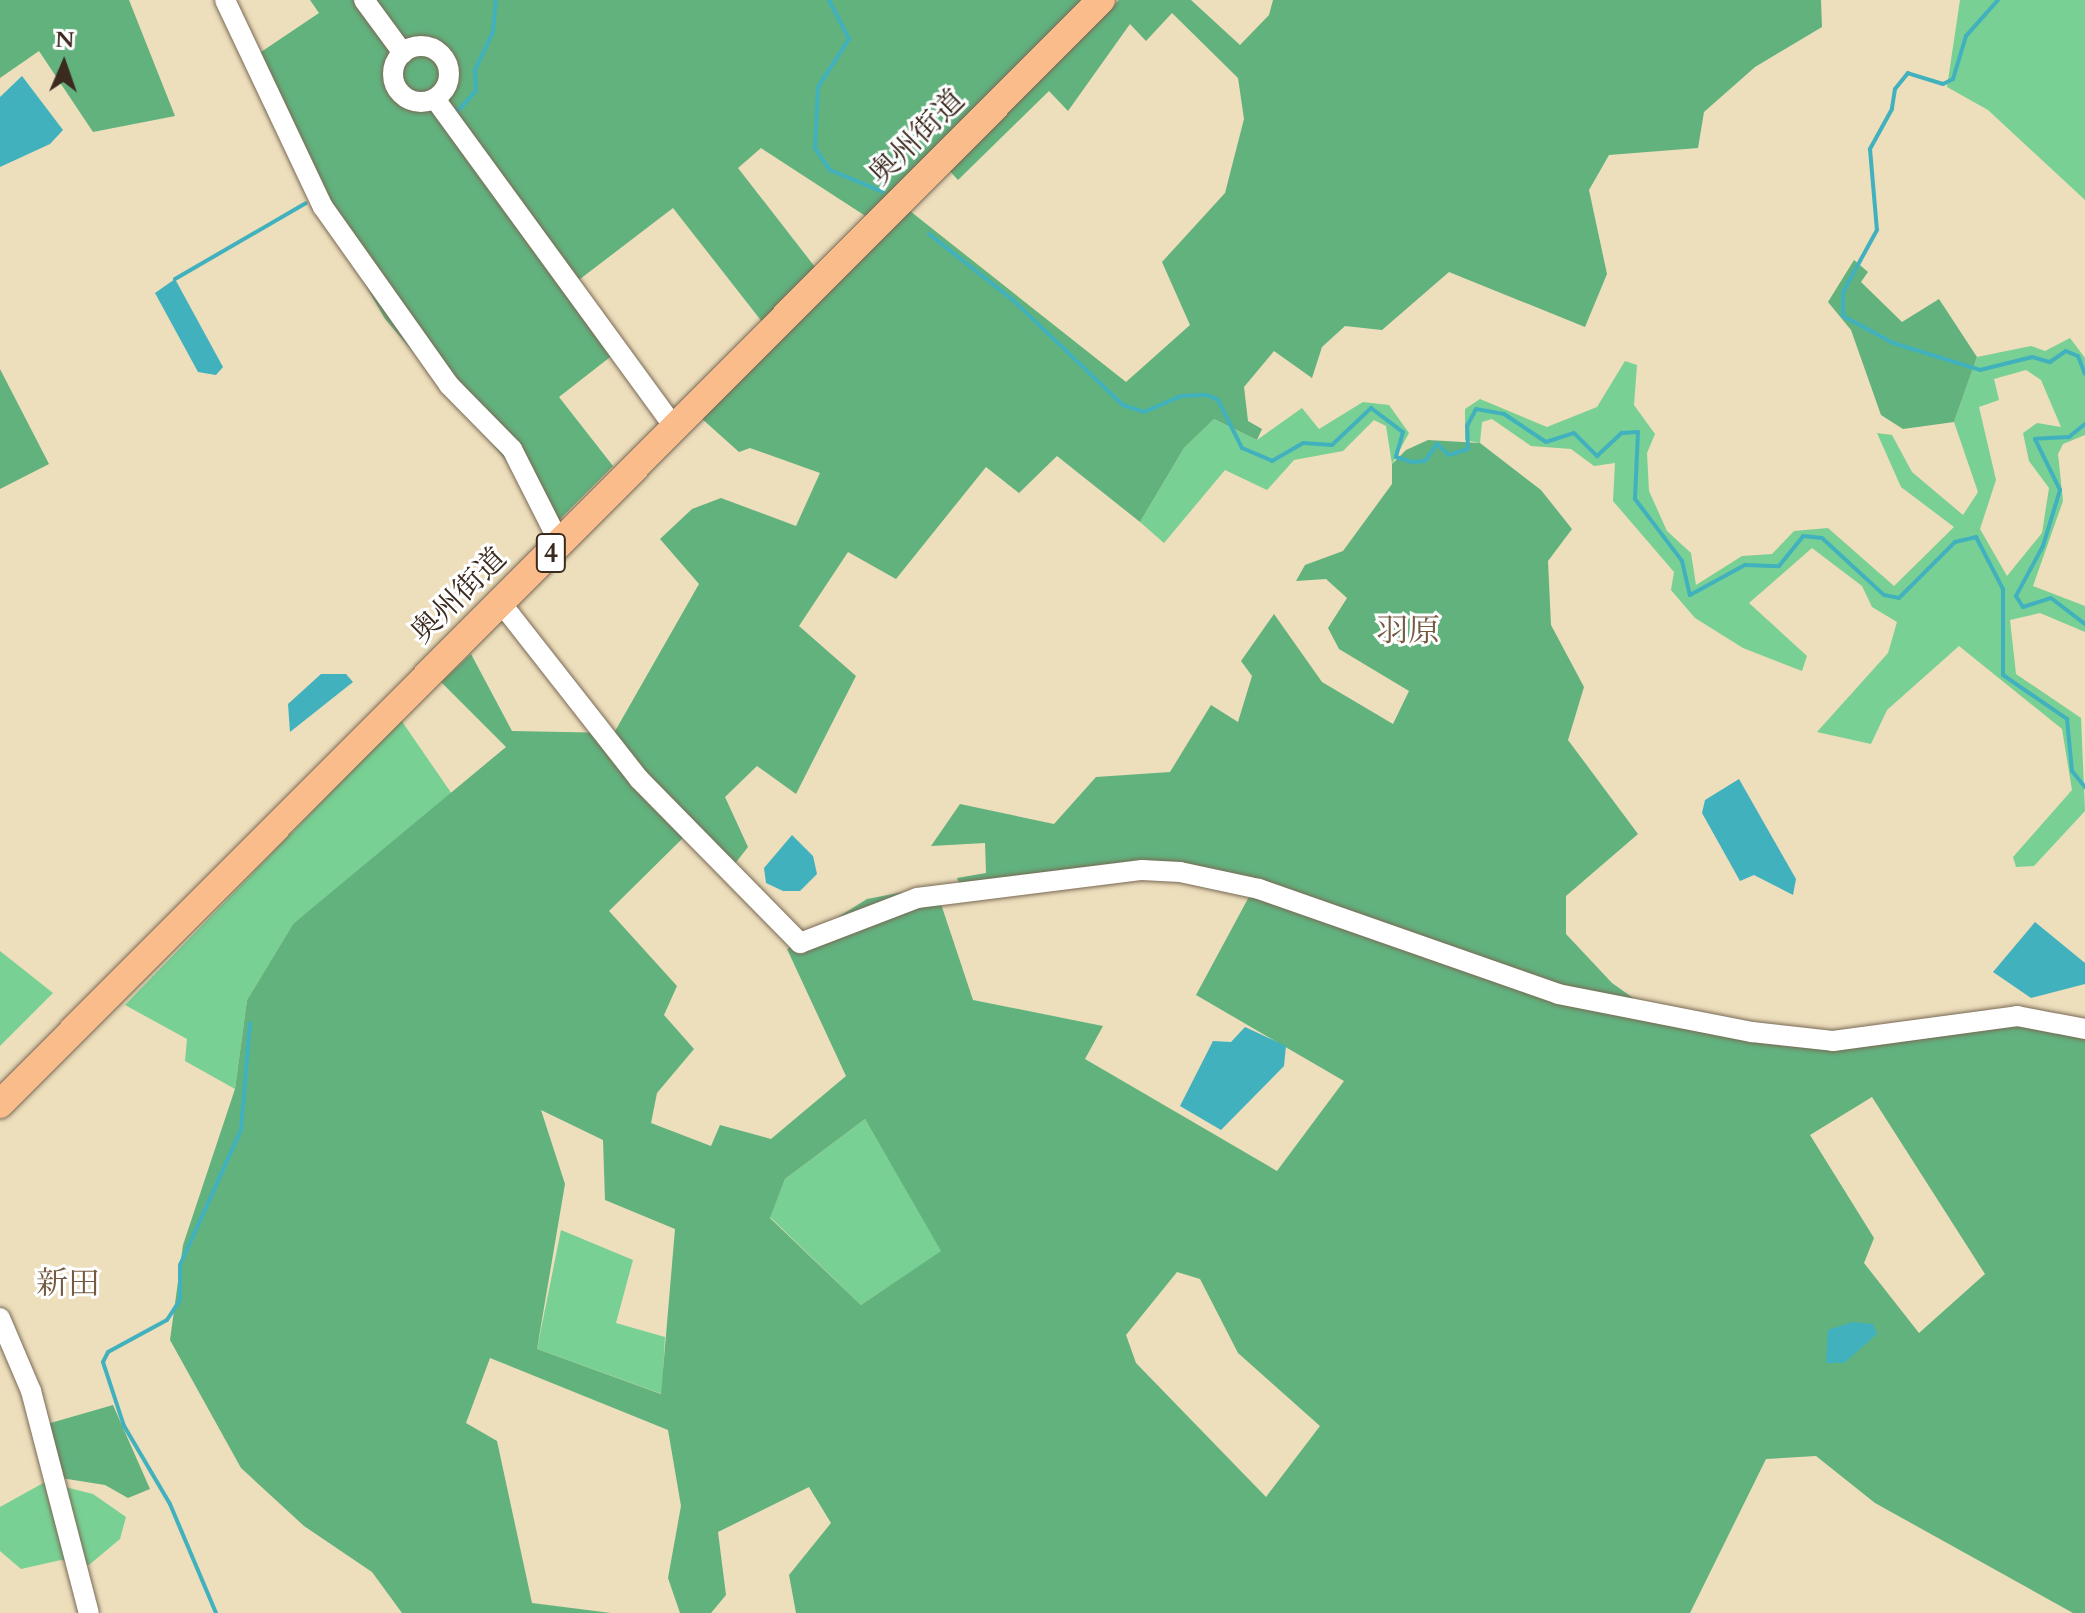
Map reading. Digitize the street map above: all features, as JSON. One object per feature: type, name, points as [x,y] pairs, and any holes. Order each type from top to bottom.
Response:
[{"type":"highway","name":"奥州街道","points":[[0,1104],[1101,0]]},
{"type":"street","points":[[225,0],[323,207],[449,385],[512,449],[560,544]]},
{"type":"street","points":[[364,0],[403,53]]},
{"type":"street","points":[[422,46],[445,59],[449,77],[435,99],[416,102],[400,94],[392,76],[403,53],[422,46]]},
{"type":"street","points":[[435,99],[676,429]]},
{"type":"street","points":[[501,603],[639,779],[800,943],[917,898],[1142,870],[1180,872],[1259,889],[1558,994],[1752,1032],[1833,1041],[2017,1016],[2085,1029]]},
{"type":"street","points":[[0,1318],[31,1391],[89,1613]]},
{"type":"green space","points":[[0,0],[129,0],[175,116],[93,132],[39,51],[0,78]]},
{"type":"green space","points":[[310,0],[1082,0],[867,217],[761,148],[738,168],[815,267],[763,323],[673,208],[567,289],[614,354],[559,397],[613,466],[558,521],[385,319],[265,110],[258,54],[319,13]]},
{"type":"green space","points":[[1119,0],[1191,0],[1240,45],[1269,15],[1273,0],[1821,0],[1822,27],[1755,67],[1704,112],[1698,148],[1609,155],[1589,190],[1607,274],[1585,327],[1449,272],[1382,330],[1345,326],[1322,347],[1312,378],[1274,351],[1244,387],[1248,421],[1262,429],[1257,440],[1214,419],[1184,448],[1140,522],[1057,456],[1019,493],[986,467],[896,579],[848,552],[799,626],[856,676],[796,794],[757,766],[725,797],[748,847],[723,879],[683,838],[609,911],[677,986],[664,1015],[694,1049],[657,1093],[651,1123],[711,1146],[720,1125],[771,1139],[846,1076],[787,949],[867,899],[935,886],[973,1000],[1103,1026],[1085,1059],[1277,1171],[1344,1081],[1196,995],[1251,893],[1223,874],[961,887],[957,878],[986,873],[985,843],[931,846],[960,804],[1054,824],[1096,777],[1170,772],[1211,705],[1238,722],[1252,676],[1241,661],[1274,614],[1322,682],[1393,724],[1409,691],[1339,649],[1328,628],[1347,598],[1326,579],[1296,581],[1305,565],[1343,551],[1392,484],[1392,464],[1406,450],[1428,440],[1480,443],[1541,490],[1572,529],[1548,561],[1551,625],[1584,687],[1568,740],[1638,834],[1566,896],[1566,934],[1612,983],[1636,1000],[1782,1028],[1842,1031],[1985,1010],[2045,1011],[2085,1022],[2085,1613],[2073,1613],[1875,1503],[1816,1456],[1766,1459],[1690,1613],[796,1613],[789,1575],[831,1523],[809,1487],[718,1532],[726,1595],[711,1613],[680,1613],[668,1578],[681,1506],[668,1430],[490,1358],[466,1423],[497,1441],[532,1603],[611,1613],[402,1613],[372,1572],[304,1526],[241,1468],[170,1340],[183,1245],[235,1089],[247,1000],[293,924],[506,747],[441,682],[471,654],[512,731],[614,733],[699,584],[660,539],[692,509],[721,498],[796,526],[820,473],[750,448],[739,452],[700,417],[910,211],[1126,382],[1190,325],[1162,262],[1225,193],[1244,119],[1238,78],[1172,13],[1146,41],[1130,24],[1068,111],[1049,91],[958,180],[947,168]],"holes":[[[1872,1097],[1985,1274],[1919,1333],[1864,1263],[1874,1238],[1810,1135]],[[541,1110],[603,1140],[605,1200],[675,1229],[661,1394],[537,1349],[565,1184]],[[865,1119],[941,1251],[861,1305],[770,1218],[785,1179]],[[1177,1272],[1200,1279],[1238,1353],[1320,1426],[1266,1497],[1136,1363],[1126,1335]]]},
{"type":"green space","points":[[1960,0],[2085,0],[2085,200],[1988,110],[1947,87]]},
{"type":"green space","points":[[1854,260],[1868,272],[1861,282],[1902,322],[1939,299],[1977,357],[1954,422],[1903,429],[1881,415],[1851,330],[1828,302]]},
{"type":"green space","points":[[2070,338],[2085,358],[2085,435],[2063,444],[2058,454],[2063,501],[2033,586],[2085,606],[2085,632],[2040,613],[2010,620],[2016,674],[2081,718],[2085,811],[2034,866],[2016,867],[2013,857],[2072,790],[2062,729],[1959,646],[1887,710],[1871,744],[1817,732],[1888,653],[1897,622],[1872,607],[1862,586],[1812,548],[1749,603],[1807,656],[1802,671],[1743,648],[1695,618],[1671,590],[1674,572],[1613,501],[1615,463],[1594,466],[1571,449],[1531,446],[1492,419],[1482,422],[1480,443],[1465,440],[1465,409],[1480,399],[1547,427],[1597,407],[1625,361],[1637,365],[1634,405],[1655,434],[1647,453],[1649,491],[1667,531],[1691,553],[1696,585],[1742,556],[1772,554],[1794,531],[1828,528],[1894,586],[1954,527],[1901,487],[1877,433],[1892,435],[1912,472],[1963,515],[1978,492],[1954,422],[1977,357],[2031,346],[2045,351]],"holes":[[[2026,370],[2041,380],[2061,427],[2037,423],[2023,433],[2029,461],[2049,488],[2042,533],[2007,576],[1980,529],[1996,480],[1979,407],[1999,400],[1994,379]]]},
{"type":"green space","points":[[0,369],[49,464],[0,489]]},
{"type":"green space","points":[[1363,402],[1389,405],[1409,433],[1392,464],[1386,426],[1374,420],[1343,451],[1294,460],[1267,490],[1225,470],[1164,543],[1140,522],[1184,448],[1214,419],[1257,440],[1302,408],[1319,429]]},
{"type":"green space","points":[[401,720],[454,797],[293,924],[247,1000],[235,1089],[185,1061],[187,1039],[125,1005]]},
{"type":"green space","points":[[0,951],[53,993],[0,1046]]},
{"type":"green space","points":[[865,1119],[942,1251],[861,1305],[770,1217],[785,1179]]},
{"type":"green space","points":[[561,1230],[633,1260],[616,1323],[665,1337],[662,1394],[537,1349]]},
{"type":"green space","points":[[113,1405],[150,1489],[128,1498],[105,1485],[61,1478],[47,1424]]},
{"type":"green space","points":[[45,1482],[93,1494],[126,1517],[120,1539],[89,1565],[61,1560],[21,1569],[0,1551],[0,1507]]},
{"type":"water","points":[[22,76],[63,130],[50,144],[0,167],[0,97]]},
{"type":"water","points":[[175,279],[223,367],[216,375],[198,372],[155,293]]},
{"type":"water","points":[[321,674],[346,674],[353,682],[290,732],[288,704]]},
{"type":"water","points":[[1739,779],[1796,879],[1793,895],[1754,875],[1740,881],[1702,813],[1705,800]]},
{"type":"water","points":[[792,835],[813,856],[817,874],[800,891],[783,891],[766,883],[764,868]]},
{"type":"water","points":[[2035,922],[2085,963],[2085,984],[2031,998],[1993,972]]},
{"type":"water","points":[[1245,1027],[1286,1046],[1284,1066],[1221,1130],[1180,1106],[1213,1041],[1231,1042]]},
{"type":"water","points":[[1852,1322],[1873,1324],[1877,1334],[1844,1363],[1826,1363],[1828,1330]]},
{"type":"waterway","points":[[456,113],[476,91],[475,70],[493,32],[496,0]]},
{"type":"waterway","points":[[829,0],[849,39],[818,87],[815,148],[830,170],[883,192]]},
{"type":"waterway","points":[[1998,0],[1966,36],[1953,79],[1943,84],[1908,73],[1895,89],[1892,109],[1870,149],[1877,230],[1843,292],[1843,316],[1893,343],[1980,370],[2032,357],[2050,362],[2066,351],[2078,356],[2085,374]]},
{"type":"waterway","points":[[175,279],[306,203]]},
{"type":"waterway","points":[[929,234],[1014,301],[1123,405],[1144,412],[1181,396],[1207,395],[1218,400],[1242,448],[1272,461],[1303,443],[1332,445],[1371,408],[1403,432],[1396,457],[1412,462],[1425,461],[1437,444],[1449,455],[1468,449],[1467,426],[1476,409],[1504,414],[1546,442],[1574,433],[1597,456],[1622,433],[1638,432],[1635,499],[1682,561],[1690,595],[1745,565],[1779,566],[1803,536],[1822,538],[1884,595],[1899,598],[1955,542],[1976,537],[2003,589],[2003,675],[2067,719],[2072,771],[2085,787]]},
{"type":"waterway","points":[[2085,424],[2069,437],[2035,439],[2060,490],[2043,546],[2016,596],[2023,607],[2051,598],[2085,624]]},
{"type":"waterway","points":[[216,1613],[170,1504],[124,1426],[103,1362],[108,1352],[167,1320],[180,1300],[180,1265],[241,1130],[250,1023]]},
{"type":"district","name":"羽原","points":[[1408,631]]},
{"type":"district","name":"新田","points":[[68,1284]]}]
